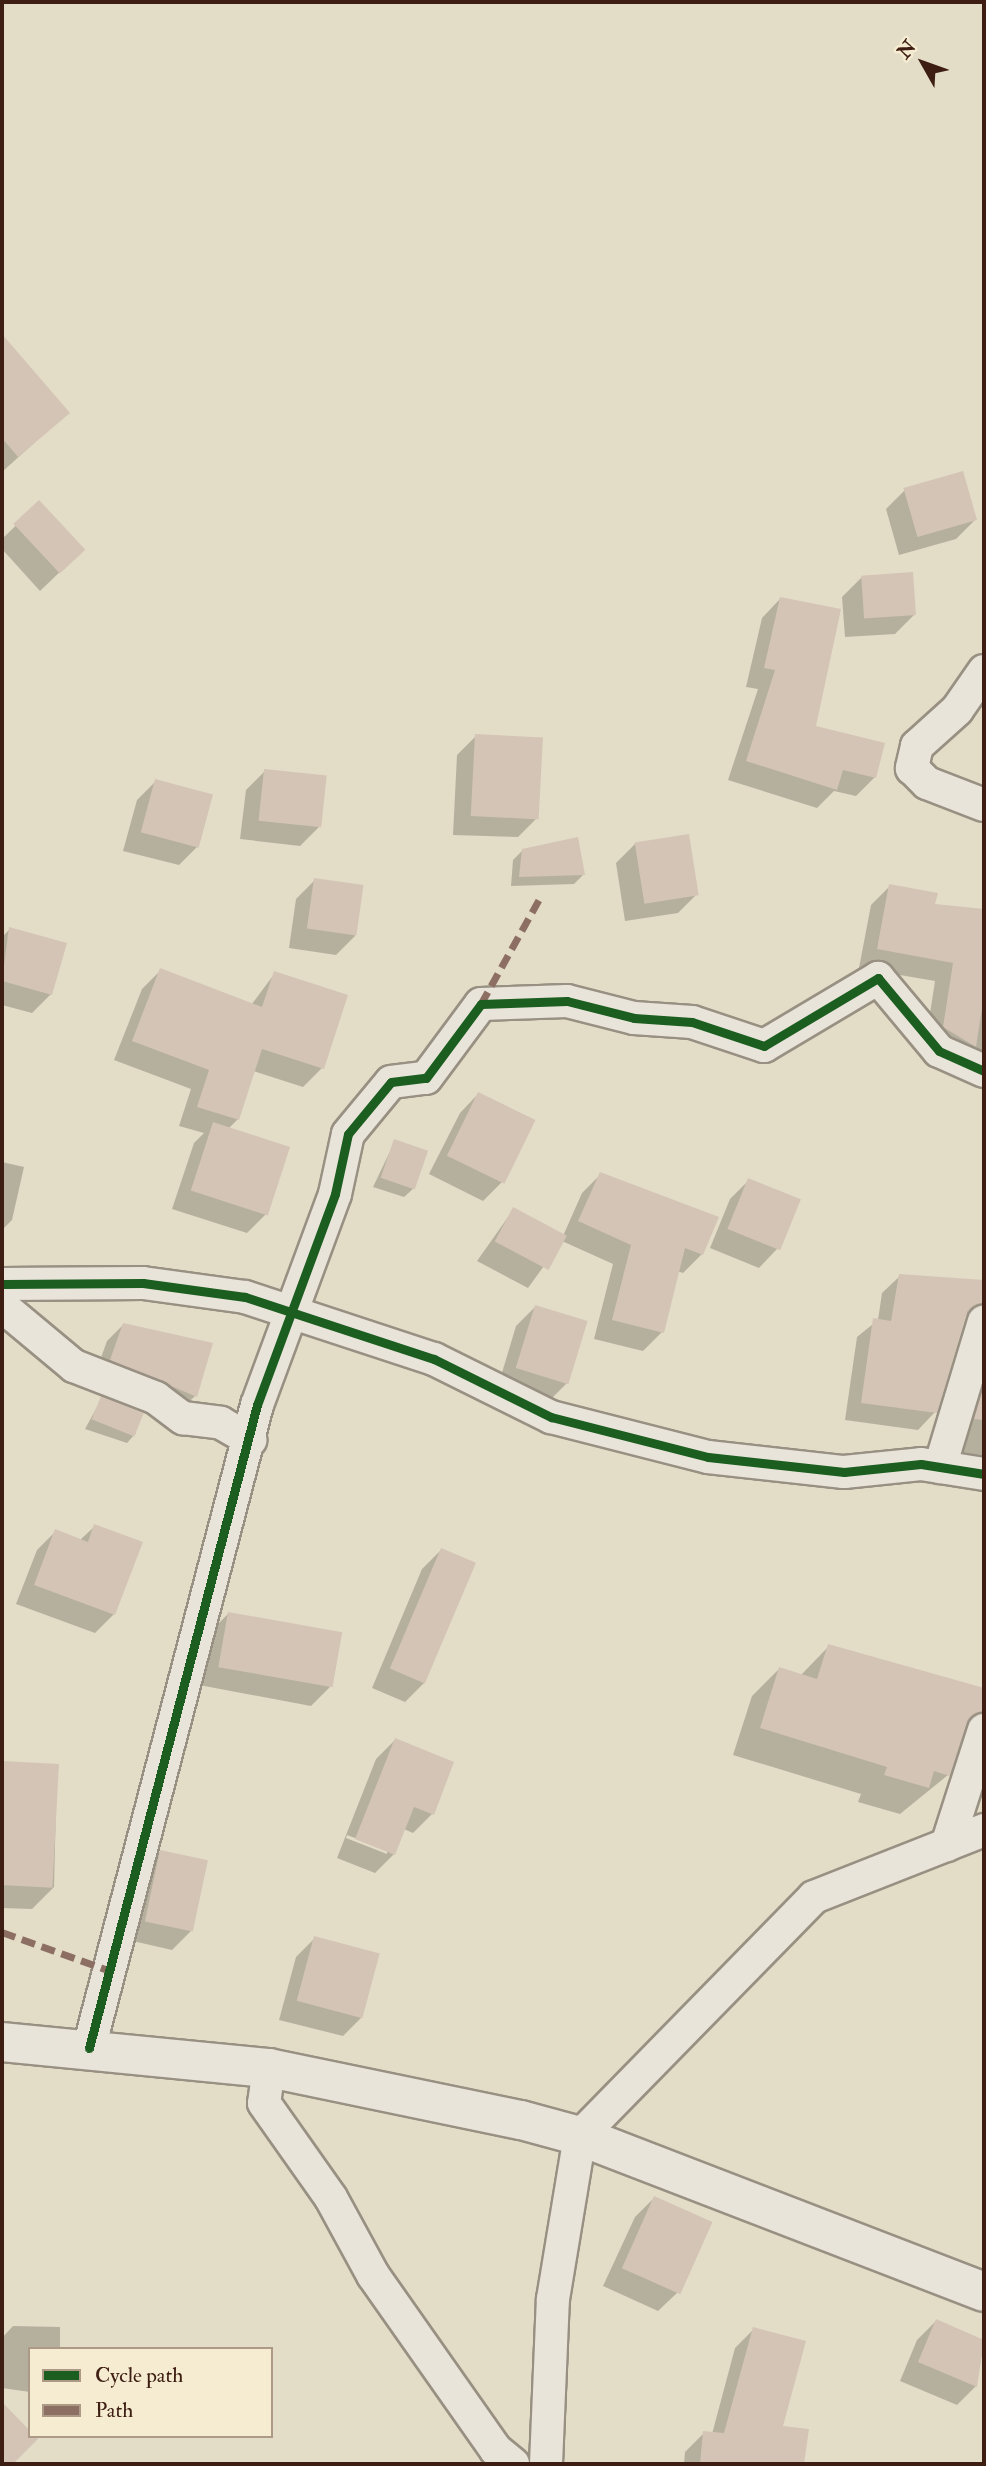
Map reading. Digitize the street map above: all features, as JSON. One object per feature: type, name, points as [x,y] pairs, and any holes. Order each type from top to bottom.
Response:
[{"type":"main road","points":[[2,2042],[269,2068],[580,2136],[984,2292]]},
{"type":"street","points":[[984,671],[957,710],[917,746],[912,768],[927,783],[984,805]]},
{"type":"street","points":[[89,2049],[250,1440],[289,1310],[335,1194],[348,1134],[391,1082],[426,1078],[481,1004],[567,1001],[634,1018],[692,1022],[764,1046],[878,978],[939,1051],[984,1071]]},
{"type":"street","points":[[2,1284],[143,1283],[245,1297],[434,1359],[551,1417],[708,1457],[844,1472],[940,1467],[984,1474]]},
{"type":"street","points":[[2,1306],[74,1366],[156,1398],[183,1418],[221,1423],[250,1440]]},
{"type":"street","points":[[940,1467],[984,1321]]},
{"type":"street","points":[[947,1845],[984,1730]]},
{"type":"street","points":[[546,2464],[553,2299],[580,2136],[814,1897],[984,1830]]},
{"type":"street","points":[[269,2068],[264,2103],[331,2198],[373,2275],[496,2450],[513,2464]]},
{"type":"building","points":[[2,334],[70,413],[18,457],[2,438]]},
{"type":"building","points":[[963,471],[977,520],[917,537],[903,488]]},
{"type":"building","points":[[39,500],[85,550],[60,574],[13,524]]},
{"type":"building","points":[[913,572],[916,615],[864,619],[861,576]]},
{"type":"building","points":[[780,597],[841,609],[816,726],[885,743],[876,778],[843,770],[837,790],[746,761],[775,670],[764,668]]},
{"type":"building","points":[[475,734],[543,738],[539,819],[471,816]]},
{"type":"building","points":[[264,769],[327,776],[321,827],[259,821]]},
{"type":"building","points":[[155,779],[213,795],[199,848],[141,832]]},
{"type":"building","points":[[689,834],[699,895],[644,904],[635,843]]},
{"type":"building","points":[[578,837],[585,875],[519,877],[522,849]]},
{"type":"building","points":[[314,878],[364,885],[356,935],[307,929]]},
{"type":"building","points":[[889,884],[938,893],[935,904],[984,909],[984,995],[976,1047],[943,1027],[953,963],[877,949]]},
{"type":"building","points":[[9,927],[67,943],[52,995],[2,981]]},
{"type":"building","points":[[160,968],[262,1007],[274,971],[348,995],[324,1069],[262,1049],[239,1120],[197,1107],[209,1070],[132,1041]]},
{"type":"building","points":[[478,1092],[536,1120],[504,1184],[447,1156]]},
{"type":"building","points":[[213,1122],[290,1147],[268,1216],[191,1190]]},
{"type":"building","points":[[394,1139],[428,1151],[415,1189],[381,1178]]},
{"type":"building","points":[[600,1172],[719,1217],[703,1255],[685,1248],[664,1333],[612,1320],[631,1245],[578,1221]]},
{"type":"building","points":[[748,1178],[801,1199],[780,1250],[727,1229]]},
{"type":"building","points":[[513,1207],[567,1236],[549,1270],[495,1241]]},
{"type":"building","points":[[899,1274],[984,1280],[984,1303],[966,1316],[937,1413],[861,1403],[873,1318],[891,1321]]},
{"type":"building","points":[[535,1305],[588,1321],[568,1384],[516,1368]]},
{"type":"building","points":[[123,1323],[213,1343],[197,1397],[110,1360]]},
{"type":"building","points":[[984,1384],[984,1420],[974,1419]]},
{"type":"building","points":[[101,1396],[144,1413],[134,1436],[92,1419]]},
{"type":"building","points":[[94,1524],[143,1542],[115,1615],[34,1585],[55,1529],[88,1542]]},
{"type":"building","points":[[441,1548],[476,1563],[425,1683],[390,1669]]},
{"type":"building","points":[[228,1612],[342,1632],[333,1687],[218,1667]]},
{"type":"building","points":[[828,1644],[984,1688],[984,1712],[967,1724],[950,1776],[934,1771],[929,1788],[884,1775],[887,1767],[760,1728],[779,1667],[817,1679]]},
{"type":"building","points":[[395,1738],[454,1762],[434,1815],[414,1807],[395,1855],[355,1839]]},
{"type":"building","points":[[2,1761],[59,1764],[52,1888],[2,1885]]},
{"type":"building","points":[[160,1850],[208,1860],[193,1932],[145,1921]]},
{"type":"building","points":[[314,1936],[380,1954],[362,2018],[297,2001]]},
{"type":"building","points":[[654,2196],[712,2222],[680,2294],[622,2268]]},
{"type":"building","points":[[936,2319],[984,2340],[977,2387],[918,2362]]},
{"type":"building","points":[[753,2327],[806,2341],[783,2426],[809,2429],[804,2464],[700,2464],[703,2431],[724,2433]]},
{"type":"building","points":[[2,2402],[28,2429],[28,2438],[38,2439],[13,2464],[2,2464]]},
{"type":"marked path","points":[[481,1004],[541,896]]},
{"type":"marked path","points":[[2,1932],[108,1970]]},
{"type":"cycle path","points":[[89,2048],[257,1405],[335,1194],[348,1134],[391,1082],[426,1078],[481,1004],[567,1001],[634,1018],[692,1022],[764,1046],[878,978],[939,1051],[984,1071]]},
{"type":"cycle path","points":[[2,1284],[143,1283],[245,1297],[434,1359],[551,1417],[708,1457],[844,1472],[921,1464],[984,1474]]}]
